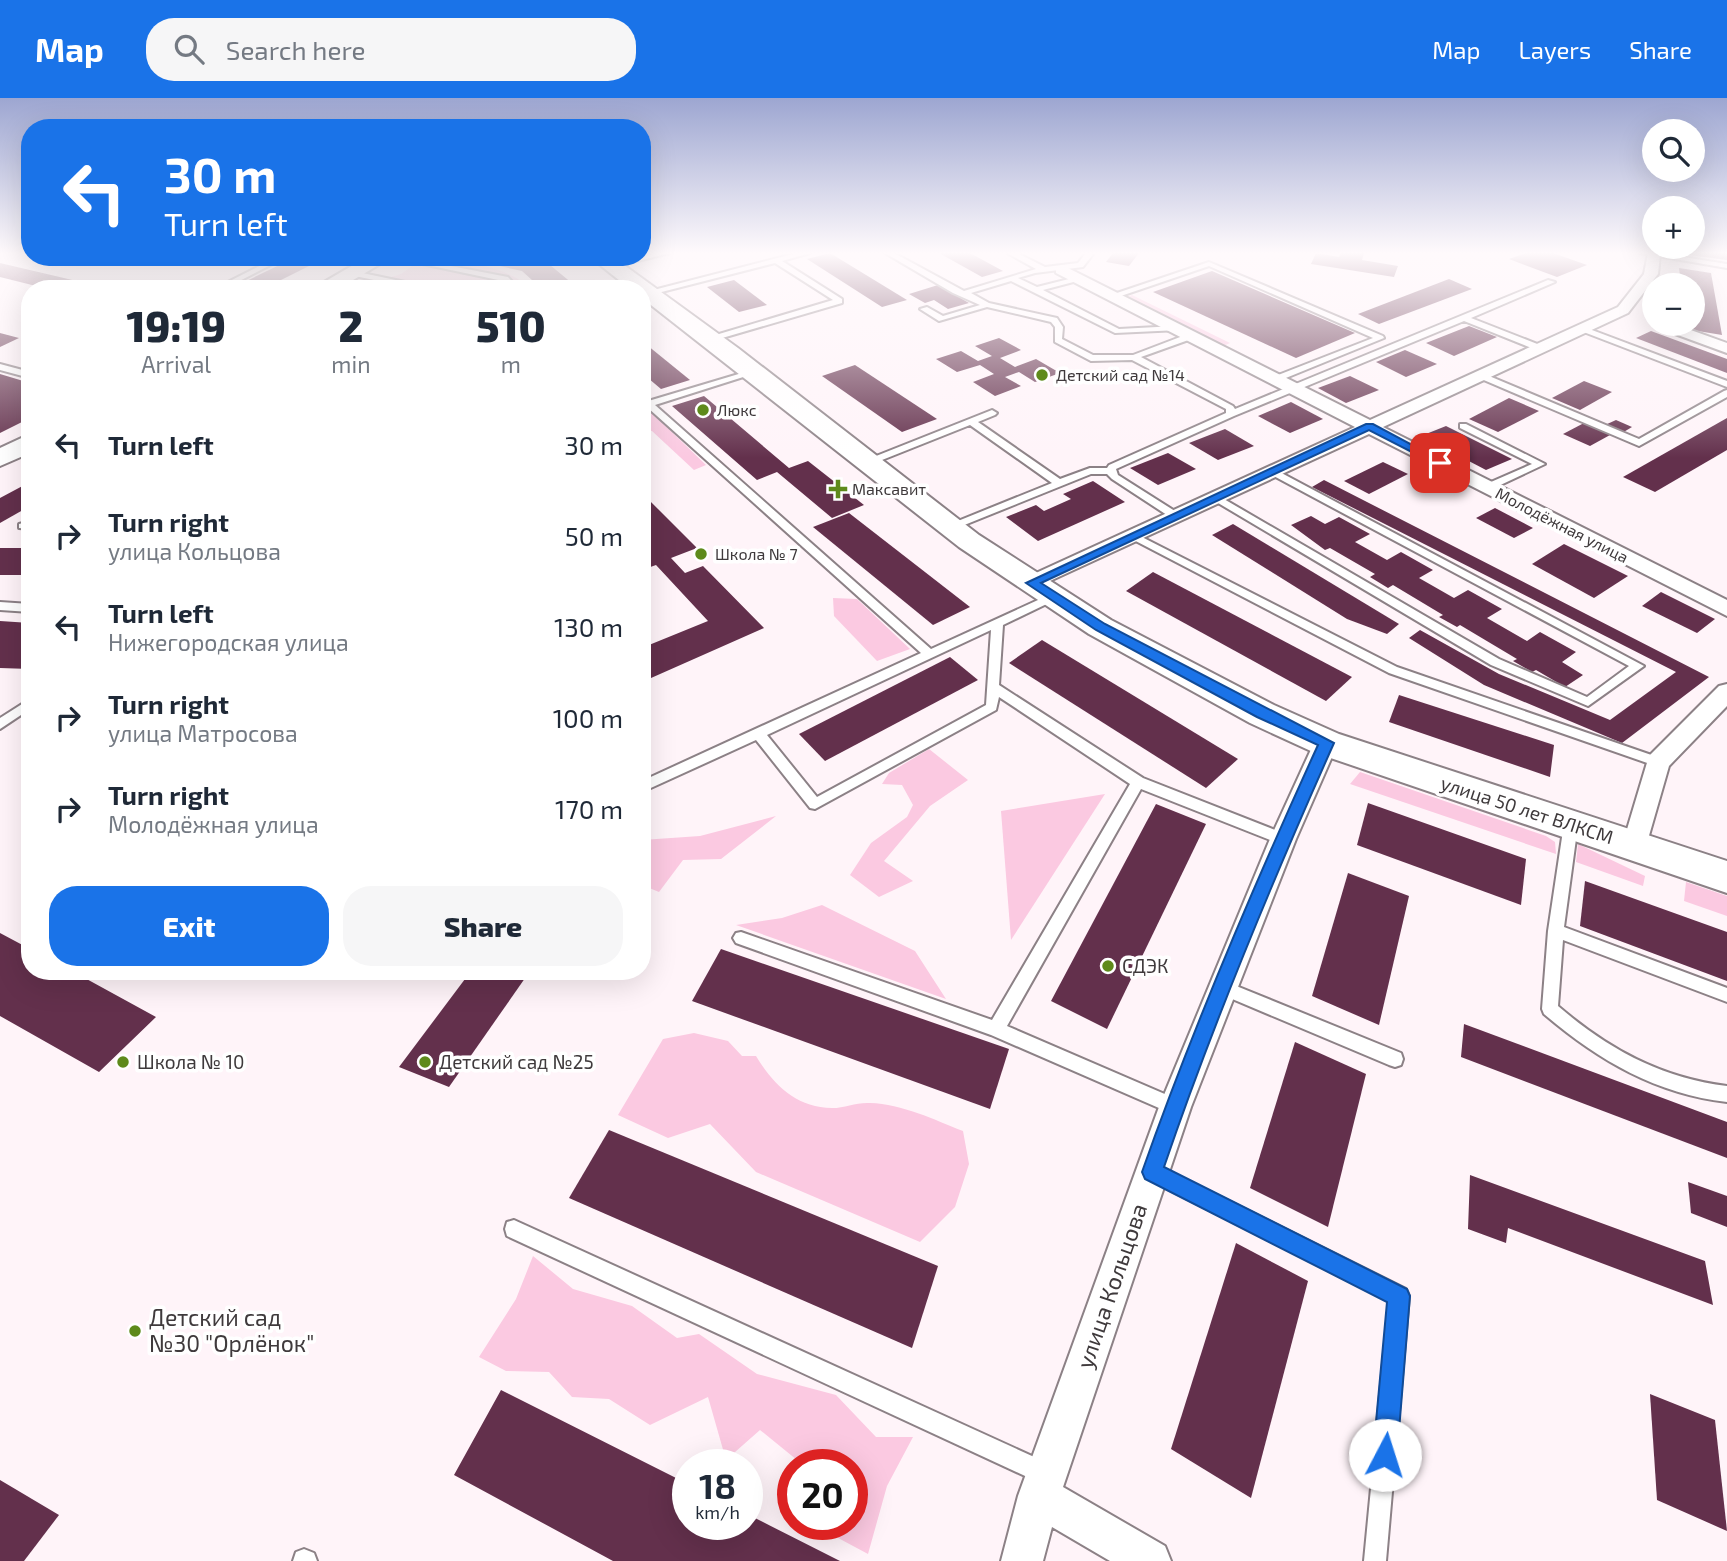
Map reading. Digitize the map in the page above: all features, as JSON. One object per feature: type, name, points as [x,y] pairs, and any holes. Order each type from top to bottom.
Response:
[{"type":"street","name":"улица 50 лет ВЛКСМ","points":[[686,321],[755,372],[952,527],[1043,590],[1100,627],[1227,695],[1326,743],[1727,877]]},
{"type":"street","name":"Молодёжная улица","points":[[1162,321],[1727,609]]},
{"type":"street","points":[[1043,590],[1132,535],[1600,321]]},
{"type":"street","points":[[1694,336],[1727,348]]},
{"type":"street","points":[[0,458],[21,447]]},
{"type":"street","points":[[1635,846],[1658,762],[1727,692]]},
{"type":"street","name":"улица Кольцова","points":[[1022,1561],[1043,1485],[1175,1107],[1283,839],[1326,743]]},
{"type":"street","points":[[1043,1485],[1150,1561]]},
{"type":"lane","points":[[712,339],[771,321]]},
{"type":"lane","points":[[1055,321],[1059,327],[1058,340],[1091,358],[1134,357],[1183,332]]},
{"type":"lane","points":[[1099,321],[1118,331],[1183,332]]},
{"type":"lane","points":[[1111,471],[1112,467],[1231,414],[1284,383],[1380,338],[1341,321]]},
{"type":"lane","points":[[1284,383],[1456,321]]},
{"type":"lane","points":[[1473,321],[1542,349]]},
{"type":"lane","points":[[1584,329],[1727,384]]},
{"type":"lane","points":[[1134,357],[1230,408],[1231,414]]},
{"type":"lane","points":[[0,367],[21,373]]},
{"type":"lane","points":[[651,403],[755,372]]},
{"type":"lane","points":[[1482,376],[1639,443],[1727,393]]},
{"type":"lane","points":[[651,410],[927,653]]},
{"type":"lane","points":[[869,462],[992,413]]},
{"type":"lane","points":[[972,422],[1059,483]]},
{"type":"lane","points":[[1463,426],[1540,464],[1488,487]]},
{"type":"lane","points":[[952,527],[1090,471],[1111,471],[1174,515]]},
{"type":"lane","points":[[1213,497],[1495,662],[1588,702],[1638,667],[1271,471]]},
{"type":"lane","points":[[1132,535],[1393,670],[1658,762]]},
{"type":"lane","points":[[651,783],[997,621],[1043,590]]},
{"type":"lane","points":[[0,606],[21,607]]},
{"type":"lane","points":[[758,733],[815,804],[992,707],[997,621]]},
{"type":"lane","points":[[993,687],[1138,782],[1283,839]]},
{"type":"lane","points":[[0,724],[21,709]]},
{"type":"lane","points":[[996,1028],[1138,782]]},
{"type":"lane","points":[[1571,824],[1556,932],[1550,1009],[1579,1036],[1615,1058],[1702,1093],[1727,1094]]},
{"type":"lane","points":[[1556,932],[1727,995]]},
{"type":"lane","points":[[741,938],[996,1028],[1175,1107]]},
{"type":"lane","points":[[1224,988],[1395,1059]]},
{"type":"lane","points":[[1152,1172],[1399,1296],[1375,1561]]},
{"type":"lane","points":[[514,1229],[1043,1485]]},
{"type":"shaded area","points":[[1170,321],[1186,321],[1230,343],[1221,347]]},
{"type":"shaded area","points":[[651,412],[706,465],[694,470],[652,431]]},
{"type":"shaded area","points":[[833,598],[857,599],[910,649],[877,661],[834,616]]},
{"type":"shaded area","points":[[929,749],[968,780],[930,806],[884,861],[913,881],[879,897],[850,875],[871,843],[907,817],[913,805],[902,785],[882,784],[889,773]]},
{"type":"shaded area","points":[[1360,772],[1546,836],[1555,842],[1556,854],[1350,784]]},
{"type":"shaded area","points":[[1105,794],[1011,940],[1001,811]]},
{"type":"shaded area","points":[[776,816],[721,859],[683,860],[659,892],[651,889],[651,839],[700,836]]},
{"type":"shaded area","points":[[1578,844],[1645,876],[1643,886],[1576,862]]},
{"type":"shaded area","points":[[1686,882],[1727,896],[1727,916],[1684,901]]},
{"type":"shaded area","points":[[822,905],[915,951],[946,999],[736,925],[782,918]]},
{"type":"shaded area","points":[[694,1033],[728,1041],[742,1056],[756,1056],[778,1085],[807,1104],[832,1108],[865,1103],[894,1106],[963,1131],[969,1164],[955,1207],[920,1242],[756,1172],[710,1124],[668,1138],[618,1115],[663,1039]]},
{"type":"shaded area","points":[[533,1256],[573,1289],[632,1306],[677,1338],[699,1334],[757,1374],[836,1395],[876,1437],[913,1437],[887,1486],[868,1554],[842,1540],[868,1540],[868,1449],[783,1449],[760,1430],[738,1449],[723,1449],[708,1397],[650,1425],[609,1399],[572,1397],[549,1372],[506,1371],[479,1357],[516,1299]]},
{"type":"building","points":[[1216,321],[1328,321],[1355,333],[1296,358]]},
{"type":"building","points":[[1705,321],[1720,321],[1722,335],[1705,332]]},
{"type":"building","points":[[1469,326],[1497,337],[1454,356],[1426,343]]},
{"type":"building","points":[[0,333],[19,338],[0,347]]},
{"type":"building","points":[[1642,335],[1665,336],[1727,359],[1727,373],[1636,338]]},
{"type":"building","points":[[999,338],[1021,350],[1000,358],[1015,367],[1036,359],[1060,373],[1035,382],[1019,372],[1005,377],[1021,386],[995,396],[973,382],[994,374],[980,365],[957,372],[936,359],[961,351],[978,361],[992,356],[975,346]]},
{"type":"building","points":[[651,348],[690,380],[661,389],[651,381]]},
{"type":"building","points":[[1405,350],[1437,364],[1406,377],[1376,362]]},
{"type":"building","points":[[855,365],[937,419],[902,432],[822,376]]},
{"type":"building","points":[[0,374],[21,380],[21,422],[0,433]]},
{"type":"building","points":[[1350,376],[1379,390],[1346,403],[1318,388]]},
{"type":"building","points":[[1584,381],[1612,392],[1580,410],[1552,398]]},
{"type":"building","points":[[704,396],[789,468],[808,461],[864,505],[832,518],[777,472],[757,480],[672,406]]},
{"type":"building","points":[[1509,398],[1539,411],[1498,432],[1469,419]]},
{"type":"building","points":[[1291,402],[1323,419],[1290,433],[1258,416]]},
{"type":"building","points":[[1727,418],[1727,450],[1655,492],[1623,477]]},
{"type":"building","points":[[1616,420],[1632,427],[1622,433],[1605,425]]},
{"type":"building","points":[[1584,423],[1610,435],[1590,446],[1563,434]]},
{"type":"building","points":[[1446,426],[1512,459],[1486,470],[1421,436]]},
{"type":"building","points":[[1225,429],[1254,446],[1218,460],[1189,443]]},
{"type":"building","points":[[1168,453],[1196,469],[1158,485],[1130,468]]},
{"type":"building","points":[[1383,462],[1408,474],[1369,494],[1344,481]]},
{"type":"building","points":[[1324,480],[1709,677],[1622,743],[1484,685],[1409,638],[1420,630],[1499,674],[1610,720],[1676,672],[1312,487]]},
{"type":"building","points":[[1093,481],[1125,502],[1038,541],[1006,517],[1036,505],[1044,511],[1071,499],[1063,494]]},
{"type":"building","points":[[21,487],[21,511],[0,523],[0,498]]},
{"type":"building","points":[[651,502],[697,548],[671,558],[685,573],[703,566],[764,628],[651,678],[651,644],[708,621],[656,565],[651,567]]},
{"type":"building","points":[[1495,508],[1533,528],[1514,538],[1476,518]]},
{"type":"building","points":[[849,513],[970,607],[933,625],[813,527]]},
{"type":"building","points":[[1311,516],[1325,524],[1339,517],[1370,534],[1355,542],[1387,560],[1401,552],[1433,570],[1419,578],[1454,598],[1468,590],[1502,609],[1487,618],[1527,641],[1540,632],[1576,652],[1562,662],[1583,675],[1565,687],[1536,670],[1532,672],[1513,661],[1517,659],[1460,625],[1457,627],[1439,617],[1443,615],[1393,585],[1388,588],[1370,577],[1375,574],[1330,548],[1325,550],[1291,525]]},
{"type":"building","points":[[1233,524],[1399,624],[1387,634],[1347,619],[1212,535]]},
{"type":"building","points":[[1564,544],[1628,576],[1594,598],[1532,564]]},
{"type":"building","points":[[0,548],[21,548],[21,575],[0,575]]},
{"type":"building","points":[[1153,572],[1352,677],[1326,701],[1126,591]]},
{"type":"building","points":[[1661,592],[1715,619],[1697,633],[1642,606]]},
{"type":"building","points":[[0,621],[21,622],[21,669],[0,668]]},
{"type":"building","points":[[1042,640],[1238,759],[1206,788],[1009,663]]},
{"type":"building","points":[[950,657],[978,680],[825,761],[799,734]]},
{"type":"building","points":[[1399,695],[1554,745],[1550,777],[1389,722]]},
{"type":"building","points":[[1368,803],[1526,859],[1521,905],[1357,845]]},
{"type":"building","points":[[1156,804],[1206,824],[1107,1029],[1051,1001]]},
{"type":"building","points":[[1348,873],[1409,896],[1379,1025],[1312,996]]},
{"type":"building","points":[[1585,881],[1727,932],[1727,981],[1580,926]]},
{"type":"building","points":[[0,933],[21,944],[21,980],[88,980],[156,1017],[99,1072],[0,1016]]},
{"type":"building","points":[[721,949],[1009,1049],[990,1109],[692,1001]]},
{"type":"building","points":[[464,980],[524,980],[449,1087],[399,1067]]},
{"type":"building","points":[[1464,1024],[1727,1122],[1727,1158],[1461,1057]]},
{"type":"building","points":[[1295,1042],[1366,1074],[1328,1227],[1250,1188]]},
{"type":"building","points":[[609,1130],[938,1266],[912,1348],[569,1198]]},
{"type":"building","points":[[1470,1175],[1705,1261],[1713,1305],[1508,1228],[1506,1243],[1468,1229]]},
{"type":"building","points":[[1688,1182],[1727,1196],[1727,1227],[1691,1213]]},
{"type":"building","points":[[1236,1243],[1308,1281],[1251,1498],[1171,1449]]},
{"type":"building","points":[[501,1390],[672,1476],[672,1540],[763,1540],[763,1522],[777,1529],[777,1540],[798,1540],[840,1561],[613,1561],[454,1475]]},
{"type":"building","points":[[1650,1394],[1715,1420],[1727,1531],[1657,1500]]},
{"type":"building","points":[[0,1480],[59,1515],[24,1561],[0,1561]]},
{"type":"place","name":"Детский сад №14","points":[[1042,375]]},
{"type":"place","name":"Люкс","points":[[703,410]]},
{"type":"place","name":"Максавит","points":[[838,489]]},
{"type":"place","name":"Школа № 7","points":[[701,554]]},
{"type":"place","name":"СДЭК","points":[[1108,966]]},
{"type":"place","name":"Школа № 10","points":[[123,1062]]},
{"type":"place","name":"Детский сад №25","points":[[425,1062]]},
{"type":"place","name":"Детский сад №30 \"Орлёнок\"","points":[[135,1331]]},
{"type":"route","points":[[1385,1455],[1399,1296],[1152,1172],[1175,1107],[1283,839],[1326,743],[1262,714],[1100,627],[1032,583],[1370,426],[1440,463]]}]
